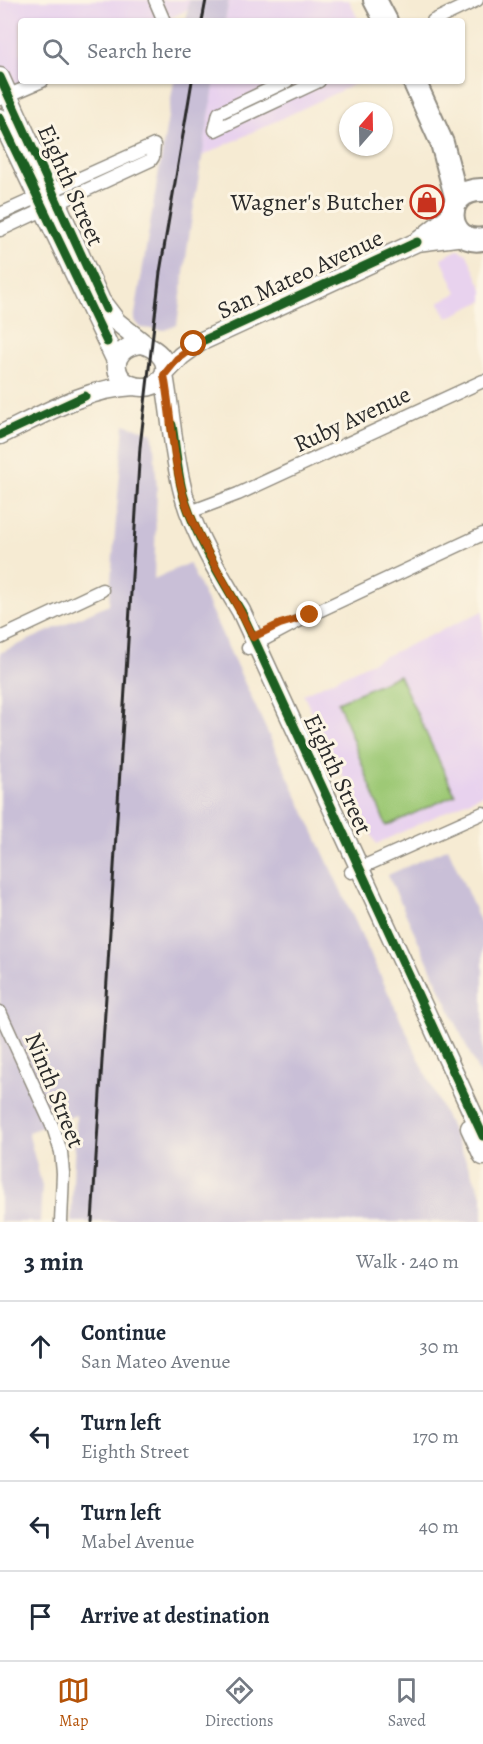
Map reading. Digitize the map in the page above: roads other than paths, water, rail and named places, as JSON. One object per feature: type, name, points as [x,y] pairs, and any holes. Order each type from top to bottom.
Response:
[{"type":"highway","points":[[375,0],[384,18]]},
{"type":"highway","points":[[415,84],[442,143],[455,207],[453,223],[476,242]]},
{"type":"highway","points":[[442,143],[482,190]]},
{"type":"highway","points":[[455,207],[465,193],[482,190]]},
{"type":"street","points":[[155,0],[163,18]]},
{"type":"street","points":[[439,18],[477,0]]},
{"type":"street","name":"Eighth Street","points":[[0,77],[4,97],[87,287],[116,364]]},
{"type":"street","points":[[4,97],[35,84]]},
{"type":"street","points":[[280,84],[219,113],[215,130],[313,84]]},
{"type":"street","points":[[285,84],[288,96]]},
{"type":"street","name":"Eighth Street","points":[[0,118],[48,200]]},
{"type":"street","points":[[0,214],[48,200],[103,182],[135,168],[153,159],[154,145],[97,170],[48,200],[0,230]]},
{"type":"street","points":[[129,155],[135,168]]},
{"type":"street","points":[[97,170],[103,182]]},
{"type":"street","name":"San Mateo Avenue","points":[[164,374],[181,356],[200,342],[417,242],[455,207]]},
{"type":"street","name":"San Mateo Avenue","points":[[417,242],[476,242]]},
{"type":"street","name":"Eighth Street","points":[[87,287],[126,332],[149,346]]},
{"type":"street","name":"San Mateo Avenue","points":[[149,346],[172,347],[200,342]]},
{"type":"street","points":[[0,435],[85,396],[120,387],[152,386],[164,374],[166,367],[163,359],[149,346],[137,344],[125,349],[99,384],[85,396]]},
{"type":"street","points":[[116,364],[123,381],[135,386]]},
{"type":"street","name":"Eighth Street","points":[[164,374],[180,479],[191,515],[220,577],[231,611],[250,642],[483,1156]]},
{"type":"street","name":"Ruby Avenue","points":[[191,515],[219,507],[238,494],[483,381]]},
{"type":"street","name":"Eighth Street","points":[[135,386],[157,400],[171,425]]},
{"type":"street","points":[[250,642],[280,624],[310,615],[483,534]]},
{"type":"street","points":[[0,638],[102,590]]},
{"type":"street","points":[[355,870],[483,813]]},
{"type":"street","name":"Eighth Street","points":[[355,870],[483,1136]]},
{"type":"street","name":"Ninth Street","points":[[1,1019],[54,1130],[61,1152],[63,1173],[61,1222]]},
{"type":"railway","points":[[203,18],[206,0]]},
{"type":"railway","points":[[92,1222],[140,447],[160,272],[191,84]]},
{"type":"place","name":"Wagner's Butcher","points":[[427,202]]}]
